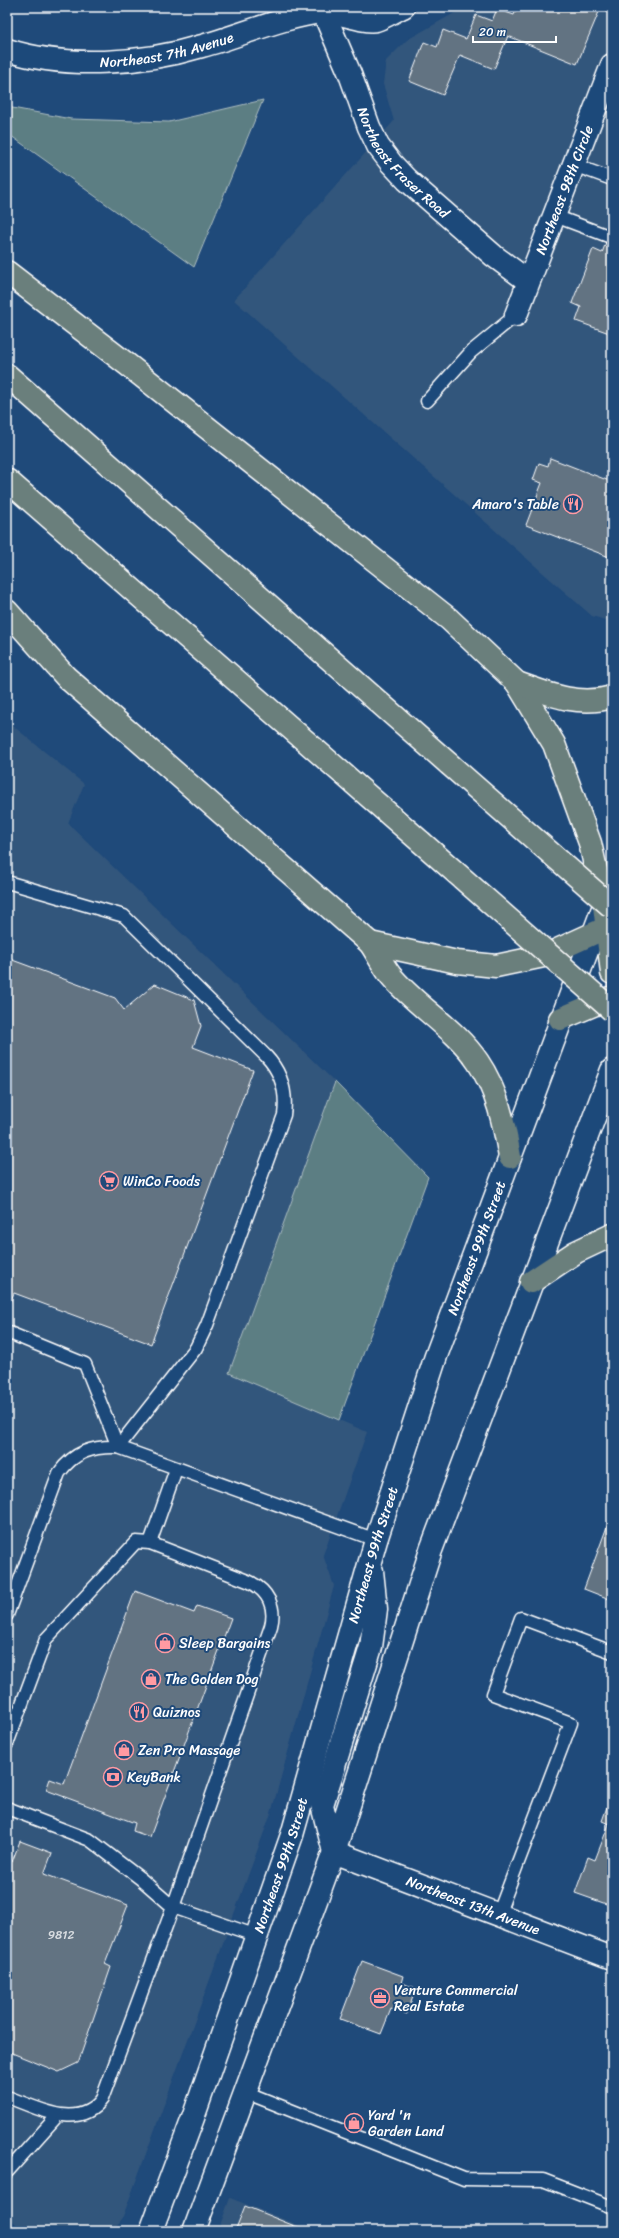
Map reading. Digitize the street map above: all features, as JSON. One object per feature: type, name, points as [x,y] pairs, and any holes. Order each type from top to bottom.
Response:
[{"type":"highway","points":[[7,272],[135,370],[449,619],[517,683],[554,744],[590,843],[606,919],[612,973]]},
{"type":"highway","points":[[7,375],[449,764],[606,919]]},
{"type":"highway","points":[[7,480],[612,1010]]},
{"type":"highway","points":[[7,611],[66,677],[370,943],[391,976],[456,1036],[478,1061],[498,1102],[510,1156]]},
{"type":"highway","points":[[517,683],[563,699],[589,701],[612,698]]},
{"type":"highway","points":[[370,943],[457,962],[496,966],[544,956],[606,919]]},
{"type":"highway","points":[[560,1019],[612,997]]},
{"type":"highway","points":[[531,1282],[576,1252],[612,1235]]},
{"type":"main road","name":"Northeast 7th Avenue","points":[[8,47],[48,59],[135,60],[168,55],[201,47],[324,8],[374,20],[403,7]]},
{"type":"main road","name":"Northeast Fraser Road","points":[[324,8],[369,127],[378,146],[407,180],[494,256],[528,281]]},
{"type":"main road","name":"Northeast 98th Circle","points":[[516,314],[612,65]]},
{"type":"main road","name":"Northeast 99th Street","points":[[151,2231],[292,1835],[373,1549],[436,1356],[560,1019],[606,919],[612,884]]},
{"type":"main road","points":[[194,2231],[334,1852],[431,1550],[612,1070]]},
{"type":"main road","points":[[334,1852],[322,1805],[371,1647],[376,1609],[373,1549]]},
{"type":"main road","name":"Northeast 13th Avenue","points":[[334,1852],[612,1958]]},
{"type":"lane","points":[[574,166],[612,179]]},
{"type":"lane","points":[[555,216],[608,236]]},
{"type":"lane","points":[[427,401],[471,352],[516,314]]},
{"type":"lane","points":[[7,882],[124,916],[266,1056],[278,1071],[284,1087],[284,1116],[207,1324],[196,1348],[118,1447]]},
{"type":"lane","points":[[7,1332],[85,1364],[118,1447]]},
{"type":"lane","points":[[7,1615],[59,1473],[73,1457],[83,1451],[104,1446],[118,1447],[176,1469],[373,1549]]},
{"type":"lane","points":[[150,1543],[176,1469]]},
{"type":"lane","points":[[7,1744],[46,1639],[136,1542],[150,1543],[256,1585],[267,1596],[273,1613],[271,1626],[173,1907],[102,2099],[92,2109],[80,2116],[58,2115],[7,2097]]},
{"type":"lane","points":[[498,1915],[571,1723],[493,1694],[521,1618],[612,1652]]},
{"type":"lane","points":[[7,1808],[90,1840],[141,1879],[173,1907],[257,1936]]},
{"type":"lane","points":[[245,2092],[464,2180],[543,2180],[612,2207]]},
{"type":"lane","points":[[7,2172],[58,2115]]},
{"type":"shaded area","points":[[465,7],[612,7],[612,622],[592,616],[234,300],[394,121],[383,84],[386,61],[407,40]]},
{"type":"shaded area","points":[[7,721],[84,784],[68,823],[335,1082],[229,1373],[367,1432],[323,1555],[334,1586],[271,1813],[122,2219],[112,2231],[24,2231],[7,2216]]},
{"type":"shaded area","points":[[230,2198],[313,2231],[218,2231]]},
{"type":"green space","points":[[263,100],[194,267],[7,133],[7,107],[71,119],[169,122]]},
{"type":"green space","points":[[335,1082],[428,1177],[339,1420],[229,1373]]},
{"type":"building","points":[[517,7],[538,9],[539,7],[601,7],[577,64],[508,36],[494,69],[460,55],[443,95],[409,81],[424,42],[437,47],[443,30],[466,39],[476,15],[492,21],[497,9],[514,15]]},
{"type":"building","points":[[612,226],[612,334],[576,321],[581,307],[572,303],[593,249],[602,253]]},
{"type":"building","name":"Amaro's Table","points":[[550,458],[612,482],[612,558],[526,525],[542,483],[533,480],[539,463],[548,466]]},
{"type":"building","name":"WinCo Foods","points":[[7,958],[115,998],[124,1010],[155,984],[194,1000],[201,1026],[193,1047],[253,1070],[151,1344],[14,1293],[7,1309]]},
{"type":"building","points":[[612,1513],[612,1600],[584,1589]]},
{"type":"building","points":[[135,1591],[194,1613],[197,1606],[231,1618],[150,1837],[133,1831],[135,1823],[46,1790],[50,1779],[64,1784]]},
{"type":"building","points":[[607,1807],[612,1808],[612,1906],[575,1893],[588,1857],[595,1860],[609,1824],[602,1821]]},
{"type":"building","points":[[20,1841],[52,1853],[44,1874],[128,1905],[105,1964],[111,1967],[78,2063],[59,2072],[7,2051],[7,1860],[12,1862]]},
{"type":"building","name":"Venture Commercial Real Estate","points":[[362,1961],[403,1976],[401,1983],[416,1988],[407,2014],[391,2009],[381,2034],[340,2019]]},
{"type":"building","points":[[245,2206],[307,2231],[235,2231]]},
{"type":"place","name":"Amaro's Table","points":[[573,504]]},
{"type":"place","name":"WinCo Foods","points":[[109,1181]]},
{"type":"place","name":"Sleep Bargains","points":[[165,1643]]},
{"type":"place","name":"The Golden Dog","points":[[151,1679]]},
{"type":"place","name":"Quiznos","points":[[139,1712]]},
{"type":"place","name":"Zen Pro Massage","points":[[124,1750]]},
{"type":"place","name":"KeyBank","points":[[113,1777]]},
{"type":"place","name":"Venture Commercial Real Estate","points":[[380,1998]]},
{"type":"place","name":"Yard 'n Garden Land","points":[[354,2123]]}]
